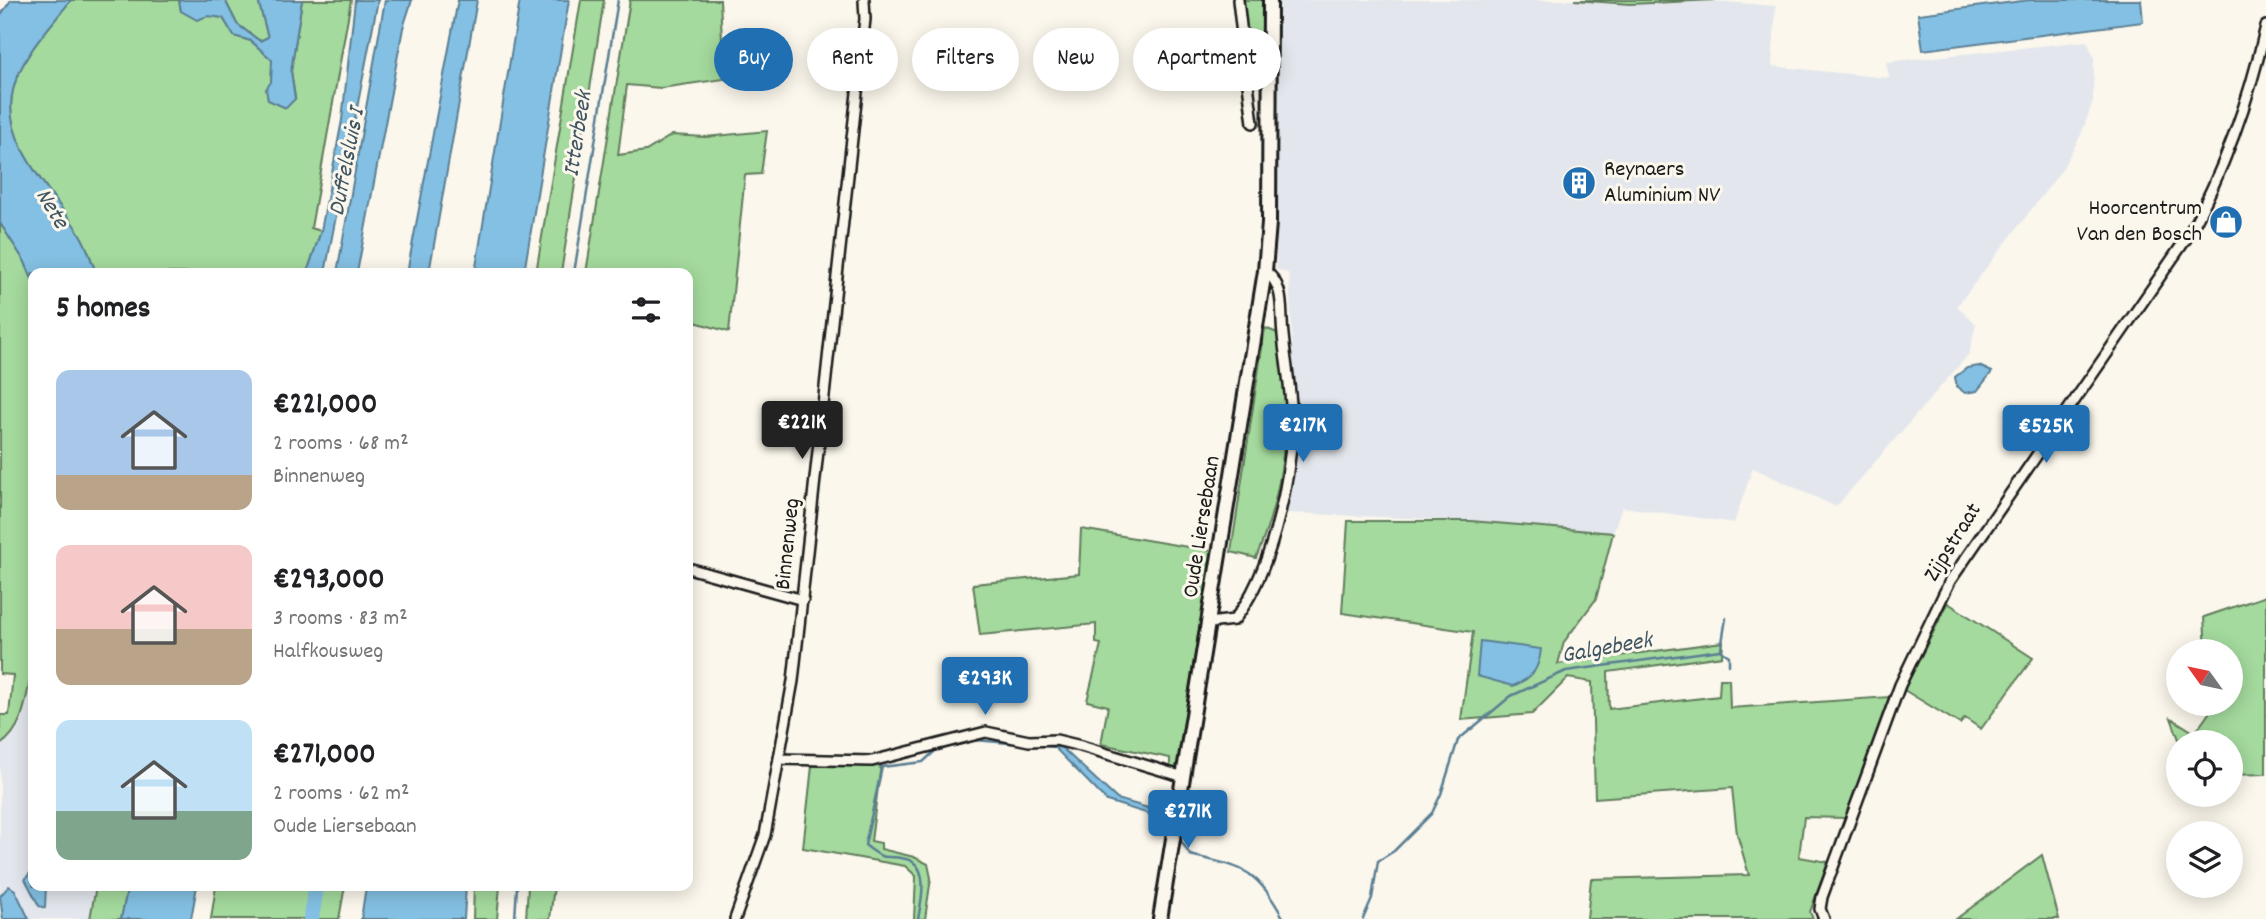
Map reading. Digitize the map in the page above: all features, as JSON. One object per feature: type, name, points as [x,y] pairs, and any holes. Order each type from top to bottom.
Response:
[{"type":"main road","name":"Oude Liersebaan","points":[[1270,0],[1270,28]]},
{"type":"main road","name":"Oude Liersebaan","points":[[1160,919],[1265,271],[1269,223],[1271,91]]},
{"type":"street","name":"Binnenweg","points":[[735,919],[765,835],[803,600],[864,0]]},
{"type":"street","points":[[1238,0],[1241,28]]},
{"type":"street","name":"Zijpstraat","points":[[1824,919],[1820,909],[1822,897],[1896,698],[1950,581],[2188,236],[2241,120],[2266,26]]},
{"type":"street","points":[[1249,91],[1254,123]]},
{"type":"street","name":"Oude Liersebaan","points":[[1208,623],[1234,620],[1244,608],[1276,527],[1286,483],[1292,431],[1288,373],[1279,286],[1265,271]]},
{"type":"street","points":[[693,569],[803,600]]},
{"type":"street","points":[[779,760],[872,761],[986,732],[1029,741],[1056,740],[1184,776]]},
{"type":"shaded area","points":[[1279,0],[1574,0],[1630,4],[1714,1],[1776,6],[1772,66],[1889,78],[1886,62],[2087,41],[2094,57],[2093,101],[2081,135],[2061,171],[1957,306],[1976,324],[1969,354],[1836,507],[1753,468],[1734,523],[1622,507],[1613,533],[1471,521],[1287,513],[1297,452],[1289,274],[1276,269],[1278,91],[1281,91],[1281,28],[1279,28]]},
{"type":"shaded area","points":[[28,674],[28,891],[95,891],[90,919],[0,919],[0,715],[9,715],[13,675]]},
{"type":"green space","points":[[71,0],[179,0],[181,11],[223,18],[234,36],[251,41],[273,60],[271,82],[295,98],[291,71],[302,0],[351,0],[311,228],[321,231],[309,268],[94,268],[82,238],[32,166],[14,129],[11,110],[13,90],[22,65]]},
{"type":"green space","points":[[225,0],[258,0],[268,37],[260,41],[237,24]]},
{"type":"green space","points":[[581,0],[604,0],[562,268],[537,268]]},
{"type":"green space","points":[[630,0],[720,0],[721,28],[714,28],[714,80],[661,88],[627,85],[618,155],[646,151],[672,135],[705,137],[767,131],[761,174],[745,175],[729,332],[693,321],[693,268],[587,268]]},
{"type":"green space","points":[[1242,0],[1265,0],[1265,28],[1245,28]]},
{"type":"green space","points":[[1574,0],[1715,0],[1630,4]]},
{"type":"green space","points":[[0,223],[28,269],[28,689],[19,723],[8,739],[0,745],[0,715],[9,715],[13,675],[0,674]]},
{"type":"green space","points":[[1265,328],[1280,334],[1285,392],[1284,448],[1274,503],[1256,558],[1231,552]]},
{"type":"green space","points":[[1348,521],[1471,521],[1613,533],[1596,599],[1564,642],[1558,664],[1723,642],[1722,656],[1608,672],[1609,709],[1719,696],[1720,679],[1729,679],[1730,708],[1889,697],[1845,818],[1804,817],[1799,857],[1828,862],[1810,912],[1813,919],[1587,919],[1591,879],[1749,875],[1737,834],[1732,788],[1595,798],[1592,682],[1568,678],[1532,714],[1461,720],[1473,632],[1342,613]]},
{"type":"green space","points":[[1081,529],[1212,551],[1176,769],[1170,768],[1170,758],[1101,744],[1108,706],[1087,701],[1101,644],[1096,643],[1096,624],[980,635],[973,584],[1079,574]]},
{"type":"green space","points":[[2266,596],[2266,774],[2243,775],[2243,730],[2197,730],[2207,716],[2244,716],[2244,639],[2205,639],[2204,617]]},
{"type":"green space","points":[[1948,603],[2033,658],[1981,729],[1965,718],[1960,724],[1904,690]]},
{"type":"green space","points":[[2171,718],[2190,730],[2176,730]]},
{"type":"green space","points":[[881,764],[871,841],[881,843],[881,849],[914,857],[928,864],[931,878],[925,919],[914,919],[916,876],[905,866],[803,848],[812,766]]},
{"type":"green space","points":[[2042,855],[2059,919],[1956,919]]},
{"type":"green space","points":[[95,891],[127,891],[121,919],[90,919]]},
{"type":"green space","points":[[215,891],[344,891],[339,919],[211,919]]},
{"type":"green space","points":[[474,891],[500,891],[497,919],[473,919]]},
{"type":"green space","points":[[528,891],[553,891],[550,919],[526,919]]},
{"type":"water","name":"Nete","points":[[11,0],[71,0],[22,65],[13,90],[11,110],[14,129],[22,148],[82,238],[94,268],[28,269],[0,223],[0,16]]},
{"type":"water","points":[[179,0],[225,0],[237,24],[260,41],[268,37],[258,0],[302,0],[291,71],[295,99],[286,108],[268,100],[266,89],[271,82],[272,60],[251,41],[234,36],[223,18],[208,16],[197,20],[181,11]]},
{"type":"water","points":[[355,0],[378,0],[326,268],[309,268],[321,231],[342,120]]},
{"type":"water","points":[[385,0],[412,0],[403,28],[358,268],[338,268]]},
{"type":"water","points":[[458,0],[477,0],[430,268],[408,268]]},
{"type":"water","points":[[520,0],[569,0],[525,268],[476,268]]},
{"type":"water","points":[[2030,0],[2141,0],[2143,22],[1923,50],[1918,14]]},
{"type":"water","points":[[1979,366],[1992,372],[1977,391],[1965,393],[1957,387],[1955,377],[1967,368]]},
{"type":"water","points":[[1480,641],[1541,649],[1536,668],[1525,680],[1513,686],[1477,676]]},
{"type":"water","points":[[1053,746],[1062,748],[1117,799],[1166,813],[1165,819],[1107,801]]},
{"type":"water","points":[[9,886],[15,890],[29,919],[3,919],[0,896]]},
{"type":"water","points":[[31,891],[46,891],[45,908],[39,906]]},
{"type":"water","points":[[127,891],[196,891],[191,919],[121,919]]},
{"type":"water","points":[[365,891],[466,891],[464,919],[361,919]]},
{"type":"waterway","name":"Itterbeek","points":[[575,268],[618,0]]},
{"type":"waterway","points":[[1721,649],[1726,618]]},
{"type":"waterway","name":"Galgebeek","points":[[1363,919],[1372,898],[1378,861],[1394,851],[1432,813],[1441,794],[1458,740],[1511,696],[1566,671],[1720,650],[1729,656],[1729,665]]},
{"type":"waterway","name":"Galgebeek","points":[[918,919],[922,885],[919,869],[906,859],[882,856],[865,845],[882,767],[923,762],[935,751],[975,740],[1021,744]]},
{"type":"waterway","name":"Galgebeek","points":[[1031,745],[1056,747]]},
{"type":"waterway","name":"Galgebeek","points":[[1178,836],[1190,855],[1224,863],[1256,880],[1284,919]]},
{"type":"waterway","points":[[311,919],[315,891]]},
{"type":"waterway","points":[[515,919],[517,891]]},
{"type":"place","name":"Reynaers Aluminium NV","points":[[1579,183]]},
{"type":"place","name":"Hoorcentrum Van den Bosch","points":[[2226,222]]},
{"type":"water label","name":"Duffelsluis I","points":[[348,162]]}]
